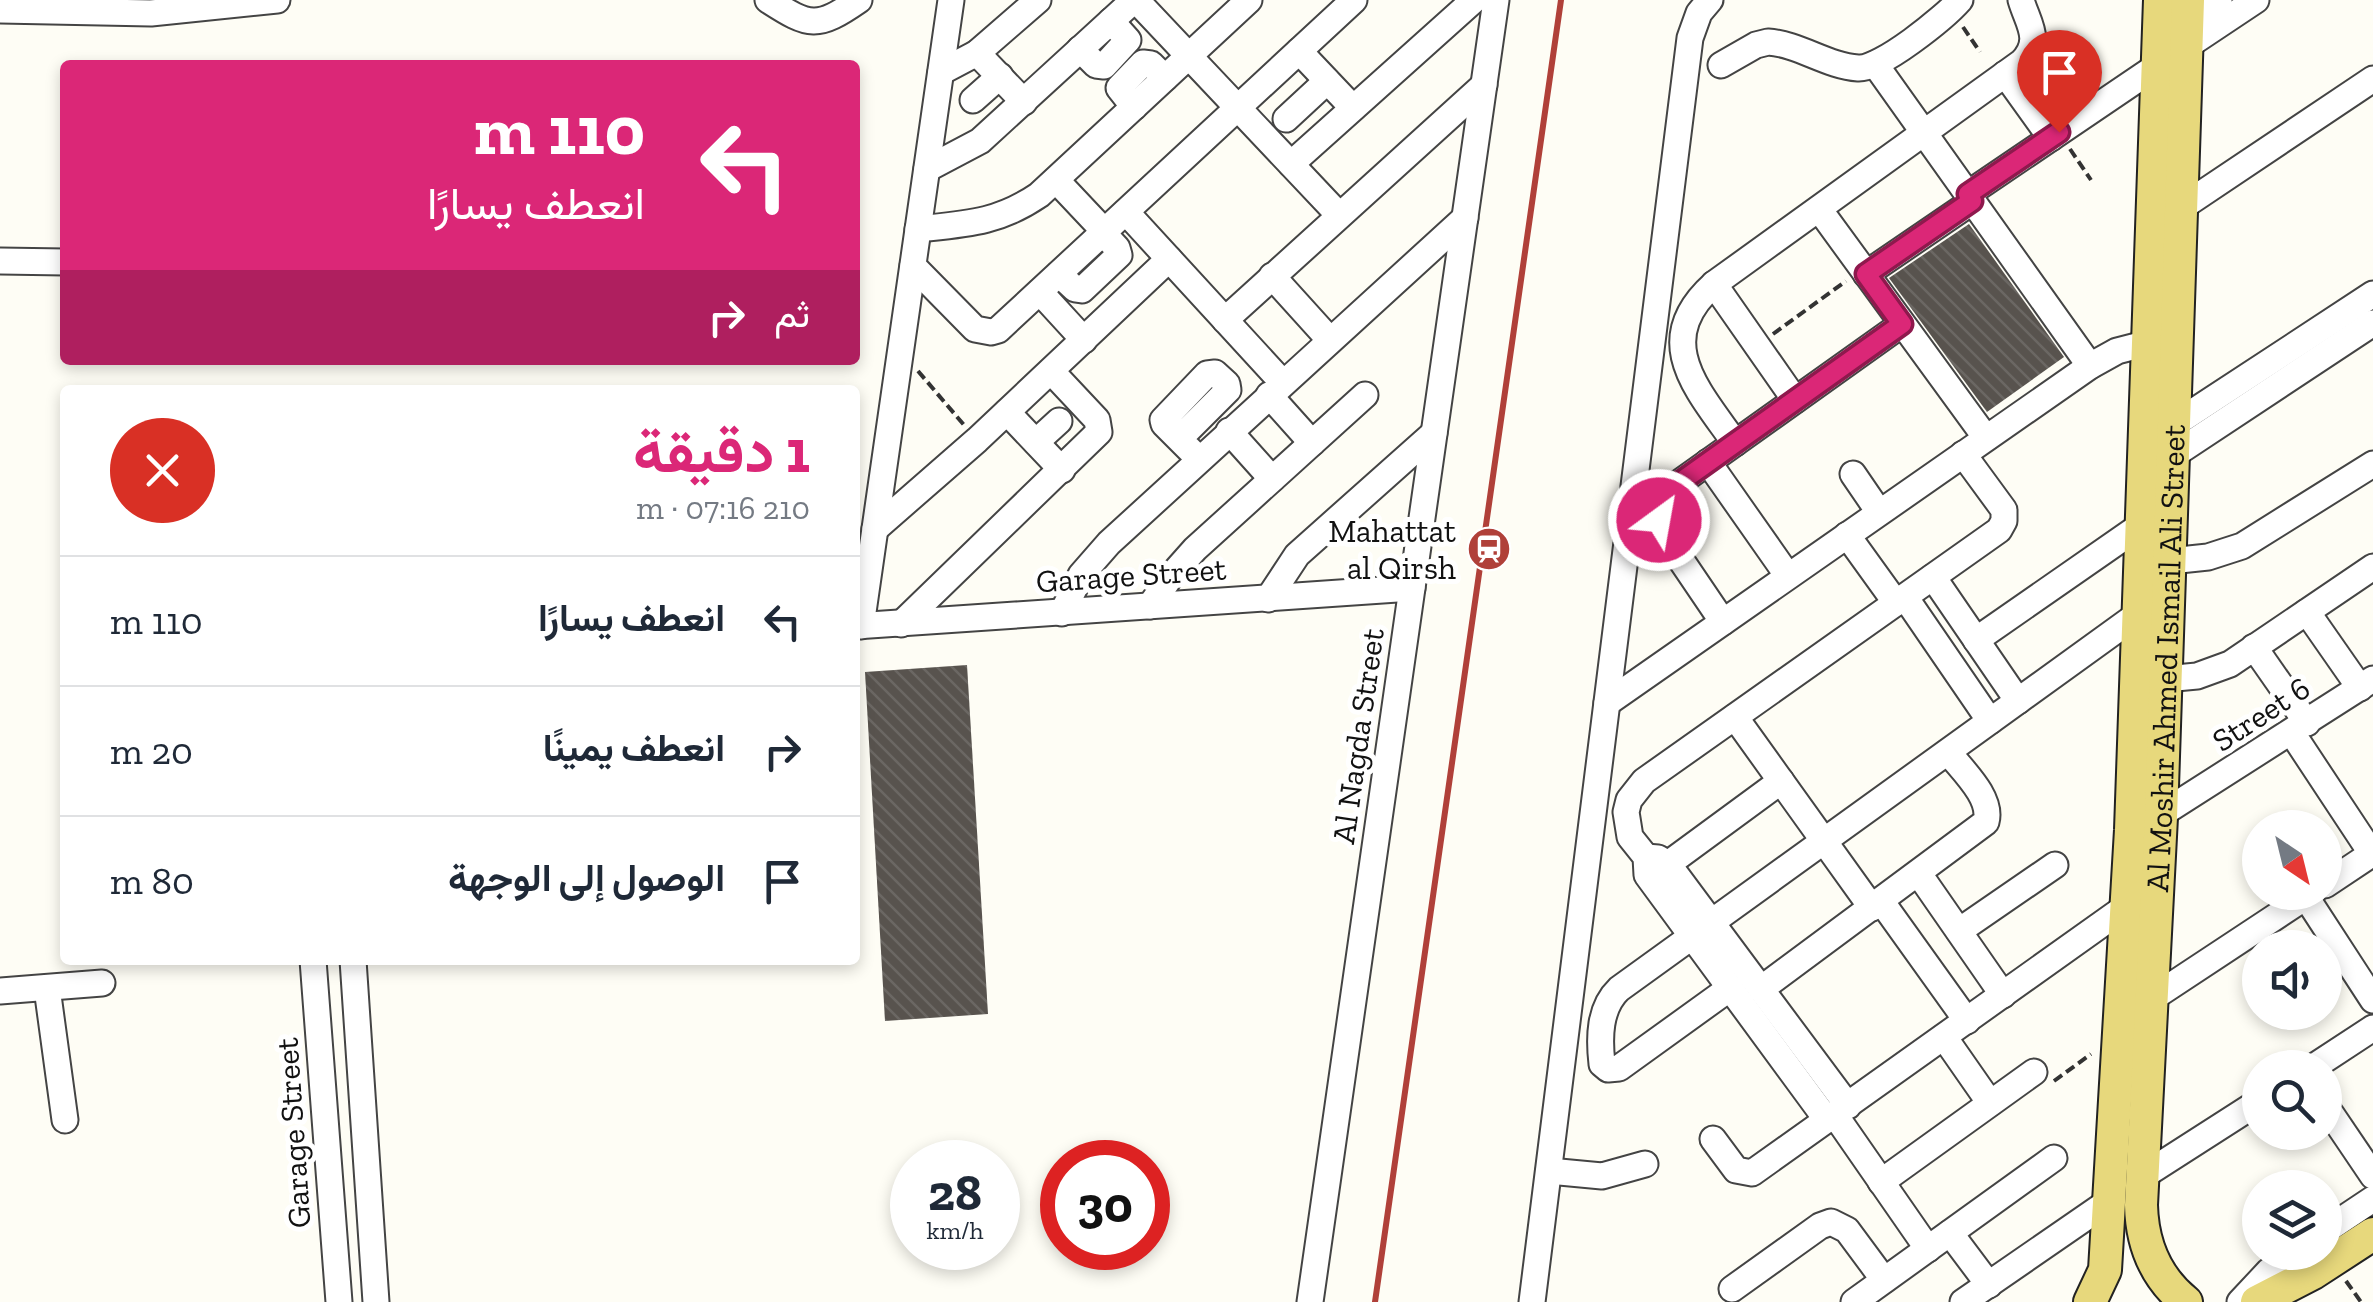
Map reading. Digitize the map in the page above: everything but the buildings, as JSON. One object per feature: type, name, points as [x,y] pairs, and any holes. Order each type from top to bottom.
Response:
[{"type":"main road","name":"Al Moshir Ahmed Ismail Ali Street","points":[[2160,0],[2137,615],[2152,999],[2142,1223],[2144,1240],[2158,1272],[2186,1302]]},
{"type":"main road","name":"Al Moshir Ahmed Ismail Ali Street","points":[[2090,1302],[2104,1270],[2127,906],[2146,823],[2165,680],[2188,22]]},
{"type":"main road","points":[[2257,1302],[2373,1234]]},
{"type":"street","points":[[0,10],[277,0]]},
{"type":"street","points":[[768,0],[809,23],[832,19],[859,0]]},
{"type":"street","points":[[860,615],[951,0]]},
{"type":"street","points":[[941,72],[977,53],[1038,0]]},
{"type":"street","points":[[927,170],[980,141],[1135,0],[1339,215]]},
{"type":"street","points":[[913,266],[975,330],[998,330],[1354,0]]},
{"type":"street","points":[[1291,164],[1474,0]]},
{"type":"street","name":"Al Nagda Street","points":[[1310,1302],[1496,0]]},
{"type":"street","points":[[1532,1302],[1690,38],[1699,14],[1710,0]]},
{"type":"street","points":[[1720,65],[1768,42],[1853,68],[1875,64],[1943,17],[1960,0]]},
{"type":"street","points":[[1735,443],[1689,378],[1684,364],[1683,334],[1694,306],[1714,284],[2028,56],[2034,42],[2032,26],[2020,0]]},
{"type":"street","points":[[2188,22],[2219,0]]},
{"type":"street","points":[[918,229],[982,223],[1031,201],[1246,1]]},
{"type":"street","points":[[2188,22],[2249,2]]},
{"type":"street","points":[[1299,51],[1353,108]]},
{"type":"street","points":[[977,53],[1024,102]]},
{"type":"street","points":[[1875,64],[2090,366]]},
{"type":"street","points":[[1865,272],[2158,66]]},
{"type":"street","points":[[2005,74],[2055,135]]},
{"type":"street","points":[[973,100],[1000,76]]},
{"type":"street","points":[[2182,207],[2373,79]]},
{"type":"street","points":[[1286,119],[1327,81]]},
{"type":"street","points":[[1225,320],[1484,85]]},
{"type":"street","points":[[1056,180],[1104,232]]},
{"type":"street","points":[[1819,209],[1986,438]]},
{"type":"street","points":[[1126,212],[1225,320],[1312,444]]},
{"type":"street","points":[[1062,612],[1094,558],[1464,218]]},
{"type":"street","points":[[875,529],[1170,260]]},
{"type":"street","points":[[0,261],[60,262]]},
{"type":"street","points":[[1272,276],[1329,339]]},
{"type":"street","points":[[1714,284],[1795,400]]},
{"type":"street","points":[[1040,292],[1084,340]]},
{"type":"street","points":[[2174,441],[2373,294]]},
{"type":"street","points":[[1723,622],[1667,542],[1659,520],[1665,498],[1672,488],[1902,324]]},
{"type":"street","points":[[2143,457],[2373,324]]},
{"type":"street","points":[[1607,702],[2090,366],[2117,351],[2148,343]]},
{"type":"street","points":[[900,624],[1095,438],[1100,426],[1051,370]]},
{"type":"street","points":[[1150,606],[1182,562],[1365,395]]},
{"type":"street","points":[[1007,412],[1062,470]]},
{"type":"street","points":[[1036,442],[1058,421]]},
{"type":"street","points":[[1228,431],[1272,480]]},
{"type":"street","points":[[1268,599],[1297,555],[1434,433]]},
{"type":"street","points":[[1179,439],[1199,459]]},
{"type":"street","points":[[1837,1113],[1730,988],[1702,930],[1657,861],[1630,837],[1626,812],[1636,790],[1999,530],[2004,521],[2001,505],[1963,454]]},
{"type":"street","points":[[1708,462],[1788,576]]},
{"type":"street","points":[[2170,561],[2208,557],[2258,539],[2373,464]]},
{"type":"street","points":[[1852,474],[1880,512]]},
{"type":"street","points":[[1976,640],[2140,526]]},
{"type":"street","points":[[1847,535],[1990,720]]},
{"type":"street","points":[[2165,680],[2209,673],[2230,664],[2373,566]]},
{"type":"street","points":[[1933,577],[2018,700]]},
{"type":"street","name":"Garage Street","points":[[860,626],[1412,588]]},
{"type":"street","points":[[2306,612],[2366,684]]},
{"type":"street","points":[[1730,988],[1616,1070],[1608,1069],[1601,1060],[1602,1017],[1613,995],[2137,615]]},
{"type":"street","points":[[2254,647],[2372,854],[2342,873]]},
{"type":"street","name":"Street 6","points":[[2146,823],[2366,684]]},
{"type":"street","points":[[1735,717],[1824,841],[1967,1021]]},
{"type":"street","points":[[1761,989],[1982,828],[1988,815],[1985,802],[1948,752]]},
{"type":"street","points":[[1657,861],[1781,781]]},
{"type":"street","points":[[1959,931],[2055,865]]},
{"type":"street","points":[[1919,874],[2004,995]]},
{"type":"street","points":[[1712,1139],[1736,1170],[1747,1174],[2127,906]]},
{"type":"street","points":[[2152,999],[2286,910]]},
{"type":"street","points":[[2325,910],[2373,1000]]},
{"type":"street","points":[[1702,930],[1761,989],[1881,1182],[1928,1248]]},
{"type":"street","name":"Garage Street","points":[[313,965],[339,1302]]},
{"type":"street","points":[[353,965],[376,1302]]},
{"type":"street","points":[[0,991],[102,984]]},
{"type":"street","points":[[46,988],[65,1120]]},
{"type":"street","points":[[1569,1014],[1602,1017]]},
{"type":"street","points":[[2339,1050],[2373,1028]]},
{"type":"street","points":[[1944,1037],[1990,1103]]},
{"type":"street","points":[[1881,1182],[1990,1103],[2042,1078]]},
{"type":"street","points":[[2143,1176],[2242,1113]]},
{"type":"street","points":[[325,1126],[364,1123]]},
{"type":"street","points":[[2342,1130],[2373,1176]]},
{"type":"street","points":[[1854,1302],[2054,1158]]},
{"type":"street","points":[[1549,1171],[1602,1176],[1645,1164]]},
{"type":"street","points":[[2342,1220],[2373,1199]]},
{"type":"street","points":[[1963,1302],[2108,1202]]},
{"type":"street","points":[[1732,1289],[1831,1222],[1847,1230],[1884,1280]]},
{"type":"street","points":[[1950,1233],[1988,1285]]},
{"type":"street","points":[[2240,1302],[2270,1270]]},
{"type":"path","points":[[2055,135],[2091,180]]},
{"type":"path","points":[[1757,346],[1865,272]]},
{"type":"path","points":[[901,350],[977,440]]},
{"type":"path","points":[[2042,1078],[2119,1034]]},
{"type":"railway","points":[[1375,1302],[1561,0]]},
{"type":"place","name":"Mahattat al Qirsh","points":[[1489,549]]},
{"type":"route","points":[[1659,520],[1660,508],[1672,488],[1902,324],[1866,274],[1972,201],[1968,194],[2059,132]]}]
